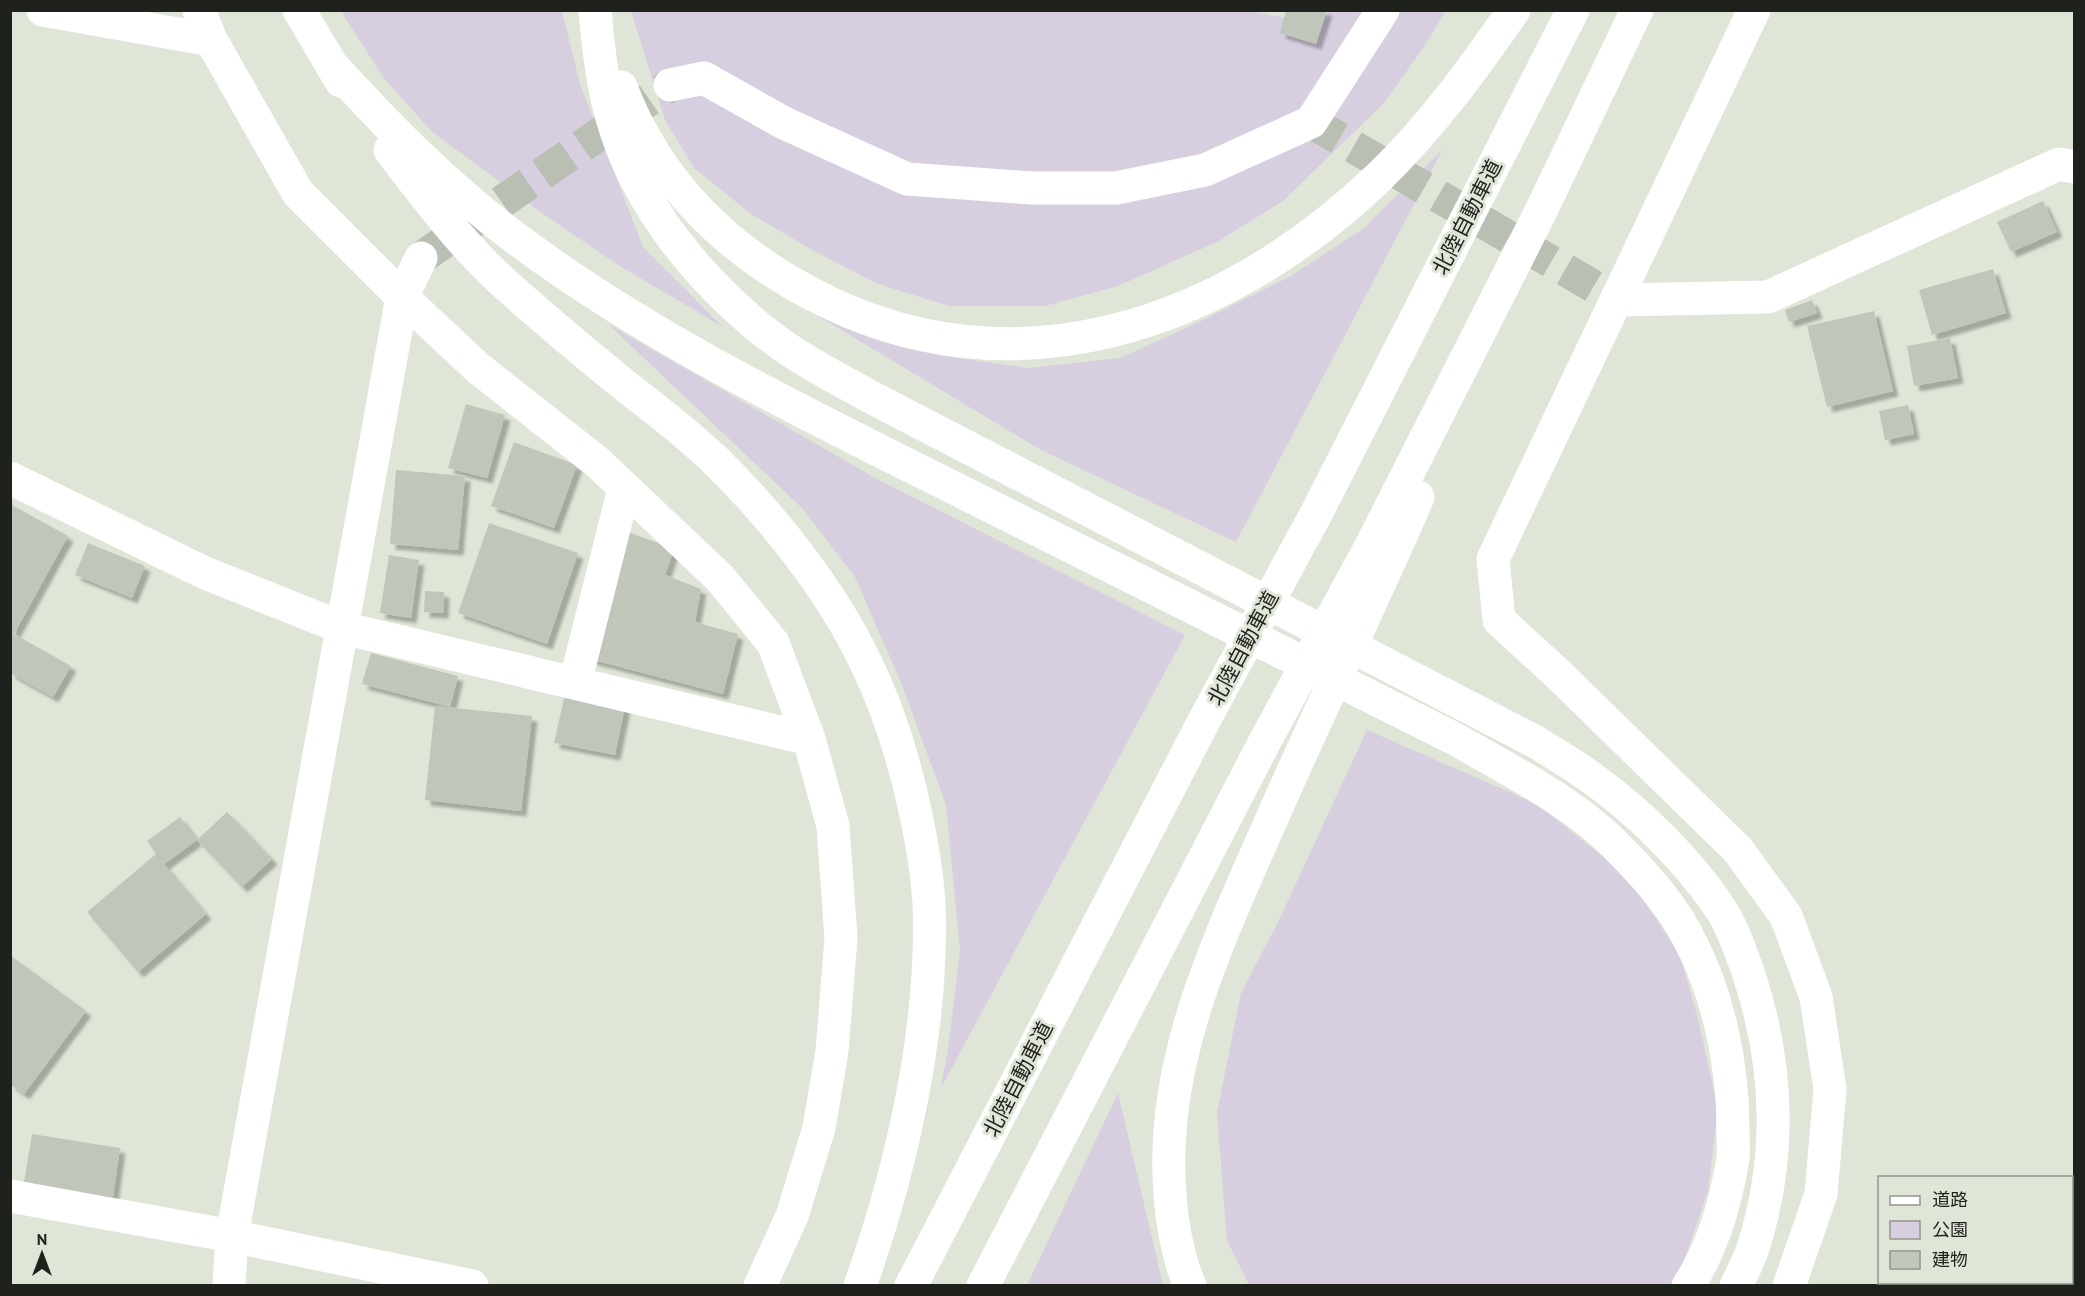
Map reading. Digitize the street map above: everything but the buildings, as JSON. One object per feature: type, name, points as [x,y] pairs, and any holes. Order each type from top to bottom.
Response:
[{"type":"main road","points":[[43,10],[205,25],[298,193],[402,297],[478,368],[596,461],[720,578],[773,643],[809,739],[833,826],[842,938],[833,1040],[819,1128],[792,1216],[760,1286]]},
{"type":"main road","points":[[299,10],[330,63],[371,125],[415,184],[501,280],[714,460],[759,505],[831,602],[865,660],[889,717],[907,776],[920,836],[929,901],[928,966],[912,1097],[880,1228],[860,1286]]},
{"type":"main road","points":[[595,10],[602,74],[612,119],[636,177],[654,211],[687,255],[721,294],[764,332],[812,364],[867,395],[1536,742],[1598,782],[1645,823],[1684,862],[1719,906],[1741,952],[1757,1000],[1768,1050],[1774,1098],[1774,1145],[1766,1197],[1752,1249],[1736,1286]]},
{"type":"main road","points":[[599,10],[612,63],[627,103],[647,141],[669,177],[703,216],[742,251],[788,282],[844,310],[886,326],[937,339],[990,344],[1041,343],[1090,337],[1139,325],[1187,308],[1281,256],[1331,219],[1379,177],[1428,125],[1474,68],[1514,10]]},
{"type":"main road","points":[[670,85],[704,78],[784,123],[907,179],[1032,188],[1116,188],[1205,170],[1311,122],[1383,10]]},
{"type":"main road","name":"北陸自動車道","points":[[911,1286],[1207,715],[1317,512],[1573,10]]},
{"type":"main road","points":[[1190,1286],[1173,1230],[1168,1174],[1170,1125],[1178,1070],[1191,1018],[1215,951],[1297,762],[1384,545],[1638,10]]},
{"type":"main road","points":[[1754,10],[1493,559],[1499,620],[1559,675],[1738,850],[1786,916],[1816,997],[1830,1089],[1821,1194],[1789,1286]]},
{"type":"main road","points":[[330,63],[389,128],[449,184],[582,285],[656,331],[824,422],[1455,739],[1541,789],[1575,812],[1620,849],[1657,891],[1688,936],[1708,983],[1720,1026],[1733,1097],[1733,1156],[1721,1214],[1700,1266],[1688,1286]]},
{"type":"main road","points":[[1617,300],[1768,297],[2059,164],[2074,167]]},
{"type":"main road","points":[[229,1286],[232,1236],[344,628],[402,297],[421,258]]},
{"type":"main road","points":[[10,478],[205,573],[344,628],[809,739]]},
{"type":"main road","points":[[575,683],[624,489]]},
{"type":"main road","points":[[982,1286],[1264,743],[1384,545]]},
{"type":"main road","points":[[10,1196],[232,1236],[472,1286]]},
{"type":"green space","points":[[1246,10],[1322,25],[1327,11],[1446,11],[1385,102],[1283,201],[1217,242],[1118,286],[1045,306],[949,306],[878,284],[814,251],[751,214],[694,168],[665,120],[631,11]]},
{"type":"green space","points":[[342,11],[562,11],[580,84],[643,247],[723,327],[618,265],[539,211],[432,132],[384,78]]},
{"type":"green space","points":[[1443,149],[1236,542],[1041,450],[808,310],[944,356],[1028,368],[1120,358],[1291,276],[1364,228]]},
{"type":"green space","points":[[608,324],[875,478],[1185,635],[941,1088],[960,950],[946,805],[902,685],[855,577],[803,509]]},
{"type":"green space","points":[[1367,730],[1537,804],[1627,876],[1680,955],[1698,1019],[1718,1109],[1708,1191],[1679,1275],[1670,1285],[1249,1285],[1227,1241],[1217,1113],[1241,993],[1280,918]]},
{"type":"green space","points":[[1118,1093],[1163,1285],[1027,1285]]},
{"type":"tunnel","points":[[421,258],[670,85]]},
{"type":"tunnel","points":[[1311,122],[1617,300]]}]
